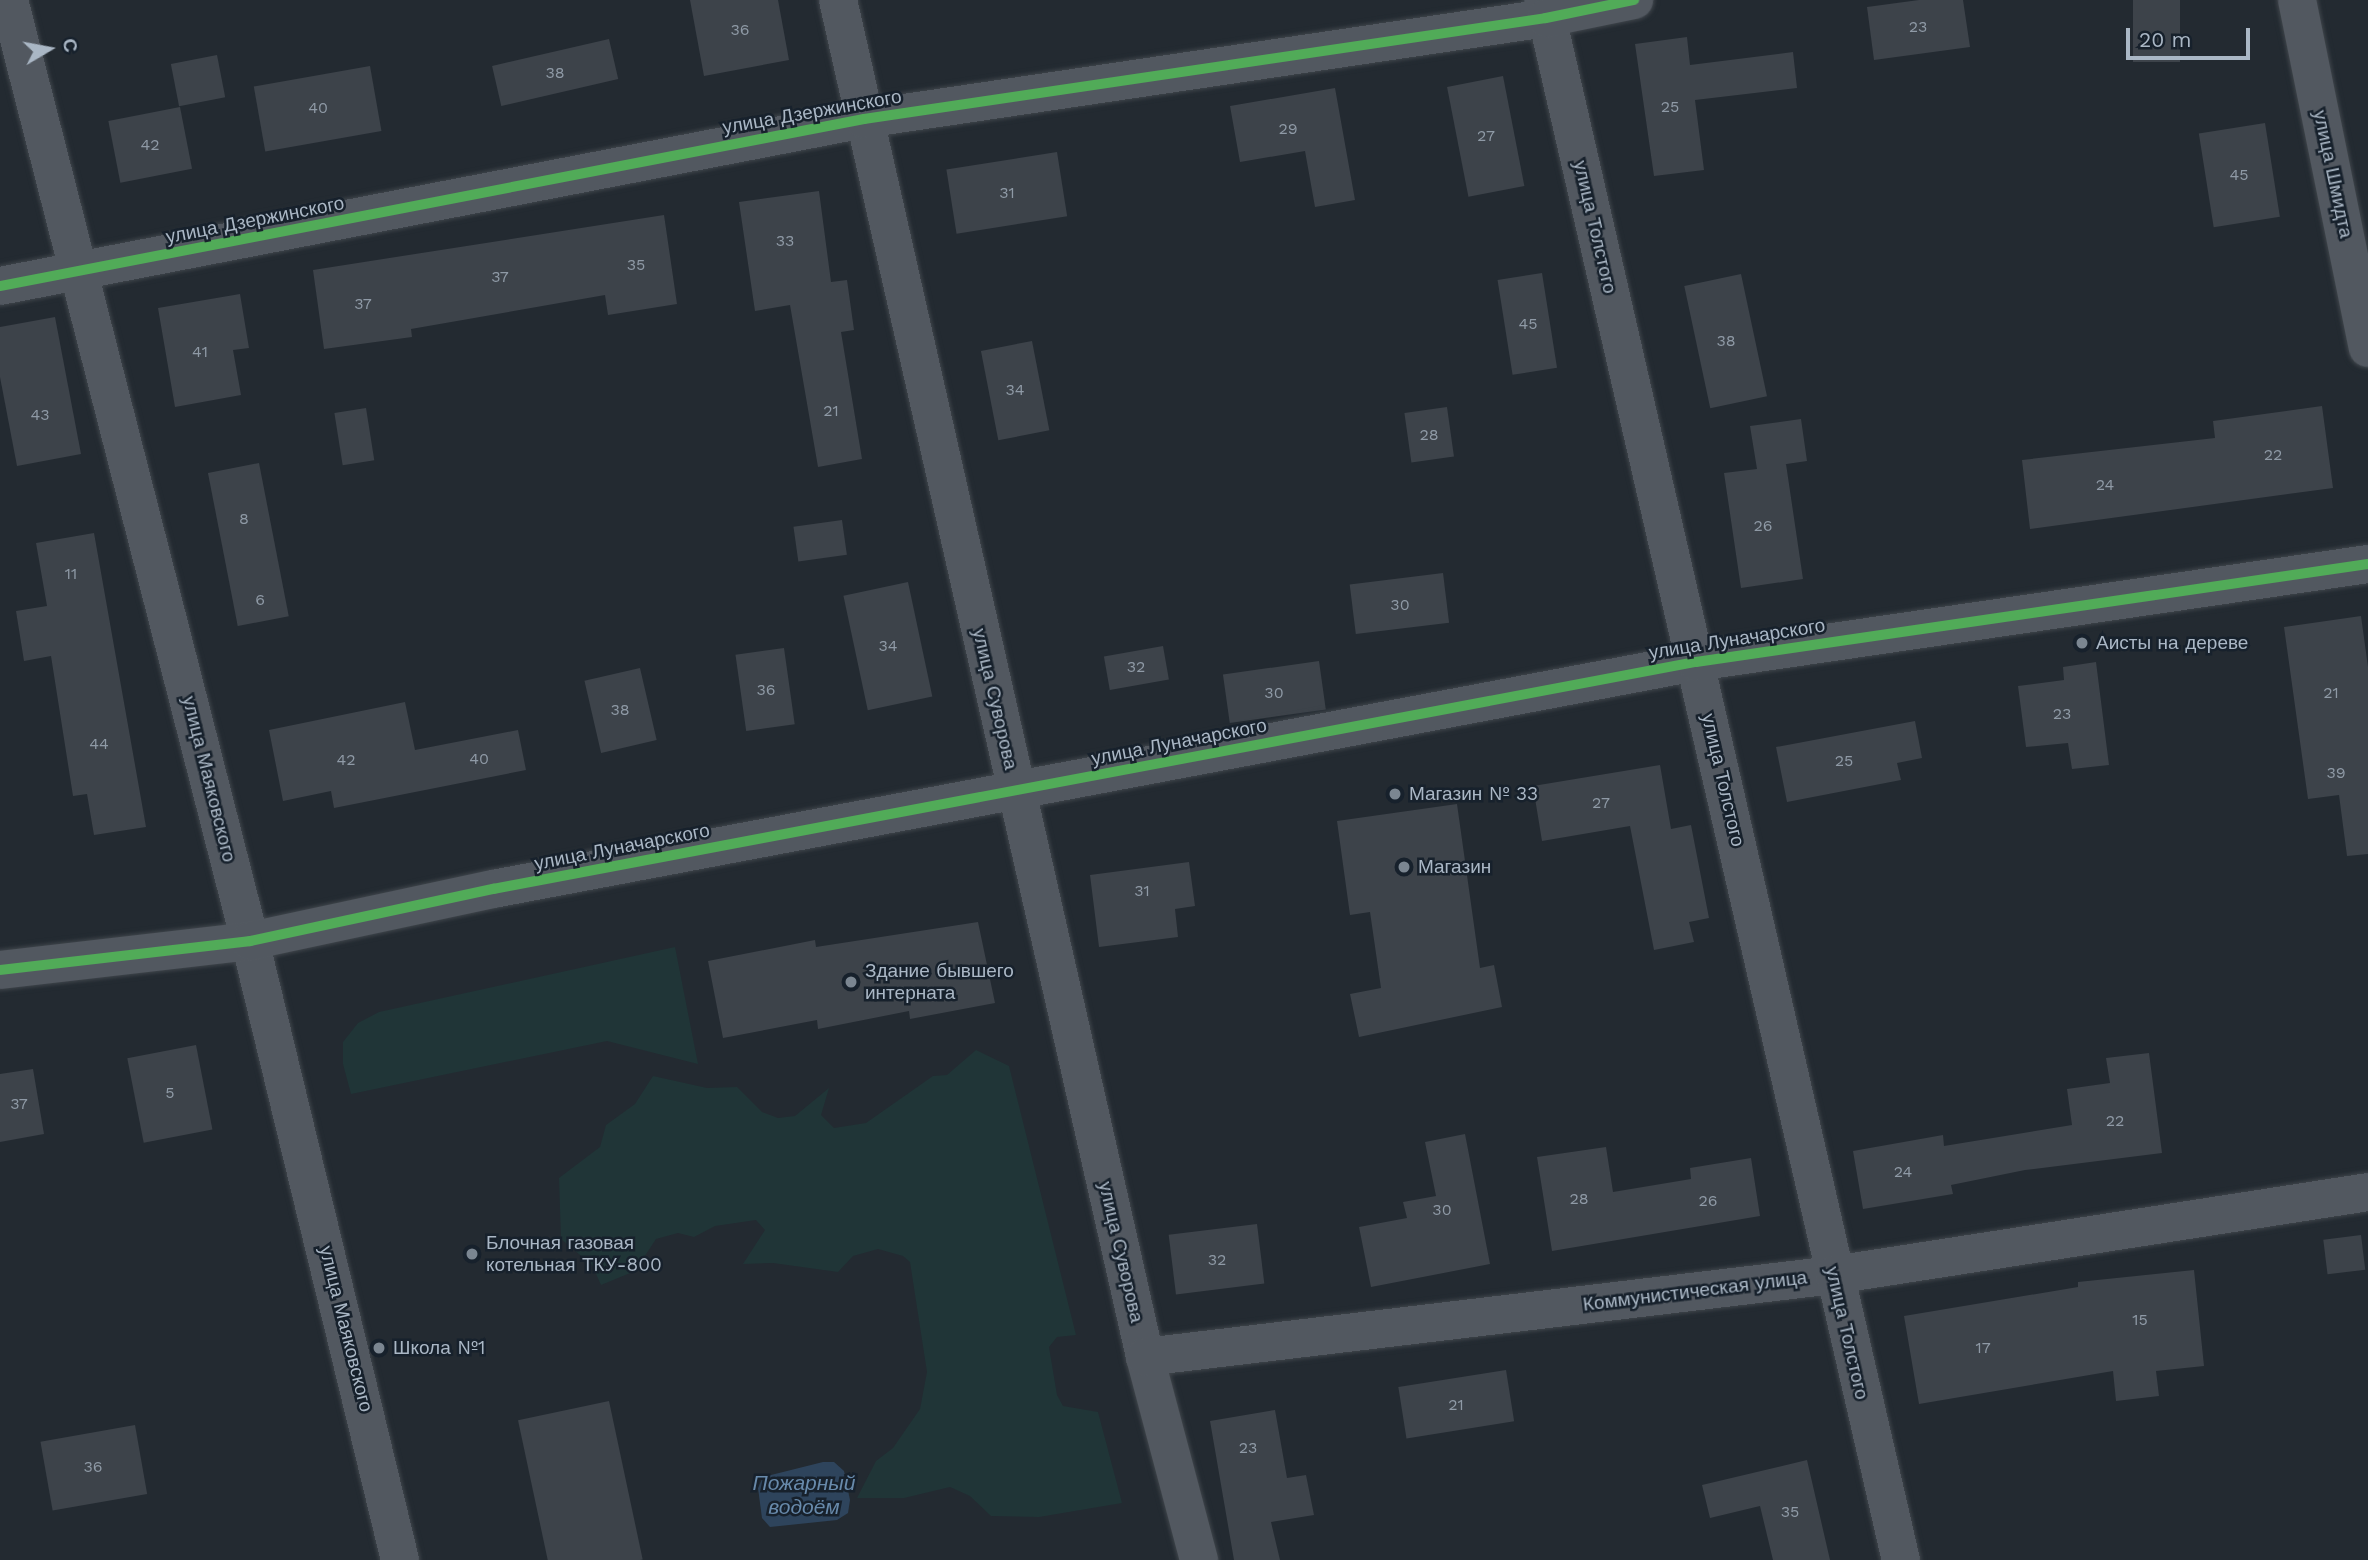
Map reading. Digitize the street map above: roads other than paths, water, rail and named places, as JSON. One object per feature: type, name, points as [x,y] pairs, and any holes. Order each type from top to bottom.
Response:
[{"type":"street","name":"улица Маяковского","points":[[9,0],[250,941],[400,1560]]},
{"type":"street","name":"улица Суворова","points":[[838,0],[1145,1357],[1199,1560]]},
{"type":"street","name":"улица Дзержинского","points":[[0,286],[864,119],[1545,9],[1634,0]]},
{"type":"street","name":"улица Шмидта","points":[[2297,0],[2368,348]]},
{"type":"street","name":"улица Толстого","points":[[1545,9],[1696,662],[1833,1275],[1901,1560]]},
{"type":"street","name":"улица Луначарского","points":[[0,970],[250,941],[493,890],[1696,662],[2368,564]]},
{"type":"street","name":"Коммунистическая улица","points":[[1145,1357],[1833,1275],[2368,1192]]},
{"type":"water","name":"Пожарный водоём","points":[[823,1462],[834,1462],[844,1471],[850,1500],[848,1513],[837,1520],[770,1527],[762,1518],[758,1488],[763,1477]]},
{"type":"place","name":"Аисты на дереве","points":[[2082,643]]},
{"type":"place","name":"Магазин № 33","points":[[1395,794]]},
{"type":"place","name":"Магазин","points":[[1404,867]]},
{"type":"place","name":"Здание бывшего интерната","points":[[851,982]]},
{"type":"place","name":"Блочная газовая котельная ТКУ-800","points":[[472,1254]]},
{"type":"place","name":"Школа №1","points":[[379,1348]]}]
